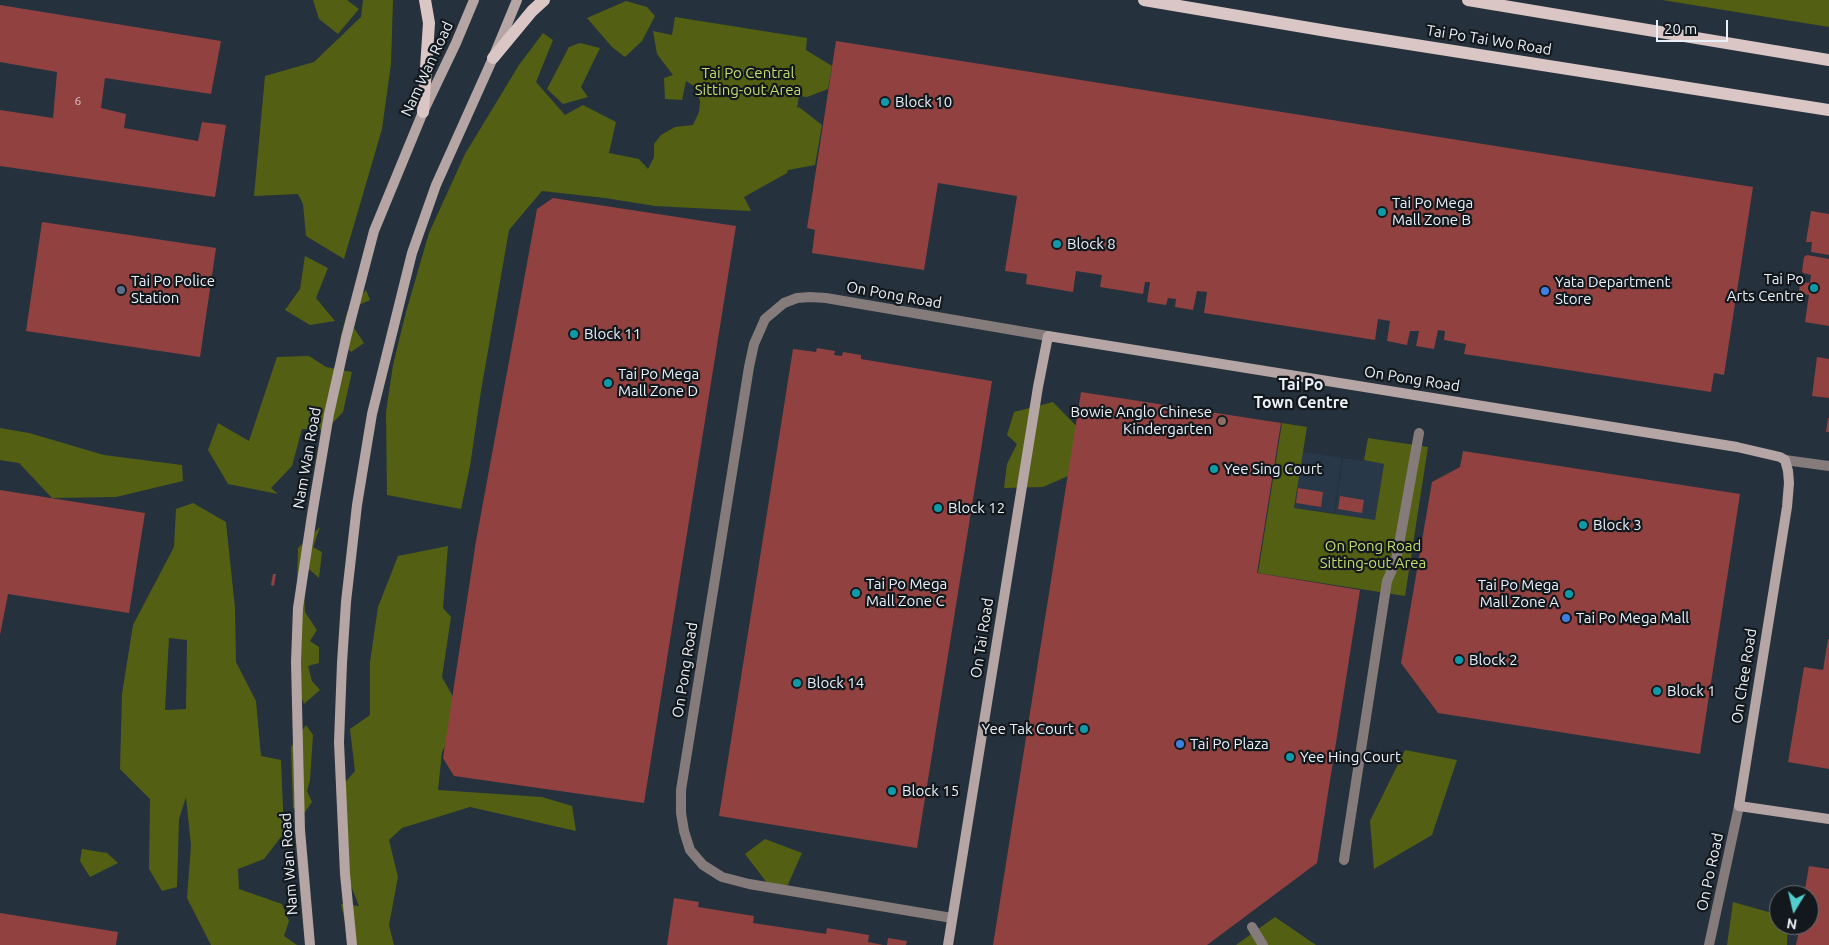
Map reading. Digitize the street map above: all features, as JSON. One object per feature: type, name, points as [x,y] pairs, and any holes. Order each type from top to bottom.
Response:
[{"type":"main road","points":[[423,112],[429,23],[425,0]]},
{"type":"main road","name":"Nam Wan Road","points":[[310,945],[300,830],[296,662],[298,608],[328,424],[346,338],[374,231],[423,112],[474,0]]},
{"type":"main road","points":[[352,945],[345,874],[340,742],[346,602],[357,505],[372,414],[412,253],[436,185],[517,0]]},
{"type":"main road","points":[[493,58],[532,11],[544,0]]},
{"type":"main road","name":"Tai Po Tai Wo Road","points":[[1144,0],[1349,35],[1829,110]]},
{"type":"main road","points":[[1468,0],[1829,60]]},
{"type":"main road","name":"On Pong Road","points":[[1048,336],[1737,446],[1773,454],[1785,460]]},
{"type":"main road","name":"On Tai Road","points":[[948,945],[1038,387],[1048,336]]},
{"type":"main road","name":"On Chee Road","points":[[1739,806],[1787,507],[1789,483],[1785,460]]},
{"type":"main road","points":[[1739,806],[1829,819]]},
{"type":"street","name":"On Pong Road","points":[[952,918],[731,880],[722,877],[703,865],[690,850],[681,813],[681,790],[749,367],[754,344],[765,319],[784,303],[797,298],[810,297],[836,300],[1048,336]]},
{"type":"street","points":[[1344,860],[1387,581],[1396,561],[1419,433]]},
{"type":"street","name":"On Pong Road","points":[[1785,460],[1829,466]]},
{"type":"street","name":"On Po Road","points":[[1709,945],[1739,806]]},
{"type":"street","points":[[1252,928],[1263,945]]},
{"type":"shaded area","points":[[1303,452],[1342,458],[1334,513],[1294,508]]},
{"type":"shaded area","points":[[1343,458],[1384,463],[1375,520],[1335,514]]},
{"type":"green space","points":[[313,0],[347,0],[359,9],[338,34],[319,19]]},
{"type":"green space","points":[[363,0],[393,0],[391,64],[382,129],[344,259],[306,236],[303,204],[298,194],[254,196],[265,76],[314,62],[361,17]]},
{"type":"green space","points":[[1662,0],[1829,0],[1829,27]]},
{"type":"green space","points":[[626,1],[647,7],[655,16],[642,41],[625,57],[612,47],[587,18]]},
{"type":"green space","name":"Tai Po Central Sitting-out Area","points":[[675,17],[807,38],[806,50],[832,66],[828,89],[807,97],[799,96],[797,108],[799,107],[822,125],[815,165],[788,170],[787,173],[744,197],[751,211],[655,206],[542,191],[509,230],[470,466],[461,509],[387,495],[386,412],[393,365],[429,233],[465,154],[519,65],[543,33],[553,40],[536,82],[565,115],[583,105],[616,122],[609,153],[639,159],[648,169],[654,157],[654,144],[661,135],[675,127],[693,125],[699,112],[700,101],[694,86],[686,81],[682,100],[665,99],[664,78],[673,75],[657,54],[653,31],[672,35]]},
{"type":"green space","points":[[580,43],[600,48],[581,87],[588,97],[563,104],[547,89],[569,47]]},
{"type":"green space","points":[[305,256],[328,268],[316,298],[335,321],[310,325],[285,310],[300,289]]},
{"type":"green space","points":[[366,290],[370,300],[359,305],[354,328],[364,343],[351,352],[340,340],[347,312]]},
{"type":"green space","points":[[309,356],[326,367],[352,372],[343,412],[326,430],[302,429],[292,466],[271,488],[278,494],[228,484],[208,450],[218,423],[249,441],[277,357]]},
{"type":"green space","points":[[1053,402],[1087,437],[1084,469],[1043,487],[1004,488],[1007,464],[1017,444],[1007,435],[1014,412]]},
{"type":"green space","name":"On Pong Road Sitting-out Area","points":[[1282,423],[1307,427],[1294,508],[1375,520],[1384,464],[1364,460],[1368,438],[1428,447],[1405,596],[1258,573]]},
{"type":"green space","points":[[0,428],[29,433],[104,455],[182,465],[183,481],[116,497],[52,498],[19,463],[0,460]]},
{"type":"green space","points":[[193,503],[226,522],[235,608],[236,662],[256,701],[261,756],[281,760],[284,833],[264,859],[238,869],[239,889],[282,904],[289,921],[284,936],[297,945],[211,945],[187,898],[191,845],[186,797],[179,819],[177,887],[162,891],[149,869],[150,799],[120,769],[122,694],[133,625],[174,547],[176,509]],"holes":[[[169,638],[187,640],[186,709],[165,710]]]},
{"type":"green space","points":[[320,527],[313,547],[322,552],[319,578],[309,569],[304,590],[305,612],[317,630],[310,641],[319,647],[319,663],[308,666],[312,681],[320,690],[304,704],[299,692],[296,618],[298,548]]},
{"type":"green space","points":[[448,546],[443,608],[451,617],[442,677],[462,713],[442,752],[438,790],[542,797],[572,806],[576,831],[470,807],[402,828],[389,840],[398,877],[389,925],[394,945],[350,945],[341,904],[359,906],[349,881],[340,788],[355,771],[350,729],[370,715],[370,662],[378,607],[398,556]]},
{"type":"green space","points":[[306,725],[313,735],[310,780],[307,791],[312,802],[305,812],[293,808],[291,747]]},
{"type":"green space","points":[[1405,750],[1457,760],[1432,835],[1374,869],[1370,821]]},
{"type":"green space","points":[[765,839],[802,853],[786,889],[771,888],[745,854]]},
{"type":"green space","points":[[82,849],[107,853],[118,863],[90,877],[80,861]]},
{"type":"green space","points":[[1733,902],[1769,912],[1769,935],[1788,935],[1787,945],[1727,945]]},
{"type":"green space","points":[[1275,917],[1316,945],[1236,945]]},
{"type":"building","points":[[0,5],[221,41],[211,94],[105,78],[101,108],[126,114],[124,128],[198,141],[202,122],[226,125],[215,197],[0,166],[0,110],[53,118],[57,72],[0,62]]},
{"type":"building","name":"Tai Po Mega Mall Zone B","points":[[836,41],[1753,187],[1724,375],[1714,373],[1711,392],[1464,354],[1466,344],[1444,340],[1445,331],[1438,330],[1434,349],[1416,346],[1419,331],[1410,331],[1407,345],[1387,341],[1390,321],[1378,319],[1375,340],[1204,313],[1207,292],[1197,291],[1193,310],[1175,307],[1176,299],[1168,298],[1166,305],[1147,302],[1150,282],[1145,282],[1143,294],[1100,287],[1102,275],[1076,271],[1073,292],[1026,284],[1027,274],[1005,271],[1017,196],[938,183],[924,270],[812,253],[815,230],[807,228]]},
{"type":"building","name":"Tai Po Mega Mall Zone D","points":[[553,198],[736,226],[644,803],[454,776],[443,758],[476,541],[537,209]]},
{"type":"building","name":"Tai Po Arts Centre","points":[[1811,211],[1829,214],[1829,255],[1811,252],[1812,242],[1806,242]]},
{"type":"building","name":"Tai Po Police Station","points":[[42,222],[216,248],[200,357],[26,331]]},
{"type":"building","name":"Tai Po Arts Centre","points":[[1807,255],[1829,259],[1829,326],[1805,322],[1809,295],[1799,293],[1800,282],[1810,283],[1811,275],[1802,271],[1804,257]]},
{"type":"building","name":"Tai Po Mega Mall Zone C","points":[[817,348],[835,351],[834,355],[842,356],[843,352],[861,355],[861,359],[992,381],[917,848],[719,816],[793,349],[816,352]]},
{"type":"building","points":[[1817,357],[1829,359],[1829,398],[1812,396]]},
{"type":"building","name":"Tai Po Plaza","points":[[1081,392],[1281,423],[1257,573],[1360,590],[1317,863],[1207,945],[993,945]]},
{"type":"building","points":[[1828,418],[1829,432],[1826,432]]},
{"type":"building","name":"Tai Po Mega Mall Zone A","points":[[1463,451],[1740,494],[1700,754],[1438,713],[1401,663],[1432,482],[1460,467]]},
{"type":"building","points":[[1298,488],[1323,492],[1321,507],[1296,503]]},
{"type":"building","points":[[0,490],[145,513],[129,613],[8,594],[0,635]]},
{"type":"building","points":[[1340,496],[1364,500],[1362,513],[1338,509]]},
{"type":"building","points":[[273,574],[276,574],[274,586],[271,585]]},
{"type":"building","points":[[1828,639],[1829,769],[1788,762],[1804,667],[1823,670]]},
{"type":"building","points":[[1809,866],[1829,869],[1829,945],[1796,945],[1798,935],[1819,935],[1819,885],[1806,885]]},
{"type":"building","points":[[674,898],[699,902],[698,907],[754,916],[753,923],[826,934],[827,928],[869,935],[868,942],[883,945],[667,945]]},
{"type":"building","points":[[0,913],[118,932],[116,945],[0,945]]},
{"type":"building","points":[[888,938],[907,941],[906,945],[887,945]]},
{"type":"place","name":"Block 10","points":[[885,102]]},
{"type":"place","name":"Tai Po Mega Mall Zone B","points":[[1382,212]]},
{"type":"place","name":"Block 8","points":[[1057,244]]},
{"type":"place","name":"Tai Po Arts Centre","points":[[1814,288]]},
{"type":"place","name":"Tai Po Police Station","points":[[121,290]]},
{"type":"place","name":"Yata Department Store","points":[[1545,291]]},
{"type":"place","name":"Block 11","points":[[574,334]]},
{"type":"place","name":"Tai Po Mega Mall Zone D","points":[[608,383]]},
{"type":"place","name":"Bowie Anglo Chinese Kindergarten","points":[[1222,421]]},
{"type":"place","name":"Yee Sing Court","points":[[1214,469]]},
{"type":"place","name":"Block 12","points":[[938,508]]},
{"type":"place","name":"Block 3","points":[[1583,525]]},
{"type":"place","name":"Tai Po Mega Mall Zone C","points":[[856,593]]},
{"type":"place","name":"Tai Po Mega Mall Zone A","points":[[1569,594]]},
{"type":"place","name":"Tai Po Mega Mall","points":[[1566,618]]},
{"type":"place","name":"Block 2","points":[[1459,660]]},
{"type":"place","name":"Block 14","points":[[797,683]]},
{"type":"place","name":"Block 1","points":[[1657,691]]},
{"type":"place","name":"Yee Tak Court","points":[[1084,729]]},
{"type":"place","name":"Tai Po Plaza","points":[[1180,744]]},
{"type":"place","name":"Yee Hing Court","points":[[1290,757]]},
{"type":"place","name":"Block 15","points":[[892,791]]},
{"type":"district","name":"Tai Po Town Centre","points":[[1301,394]]}]
